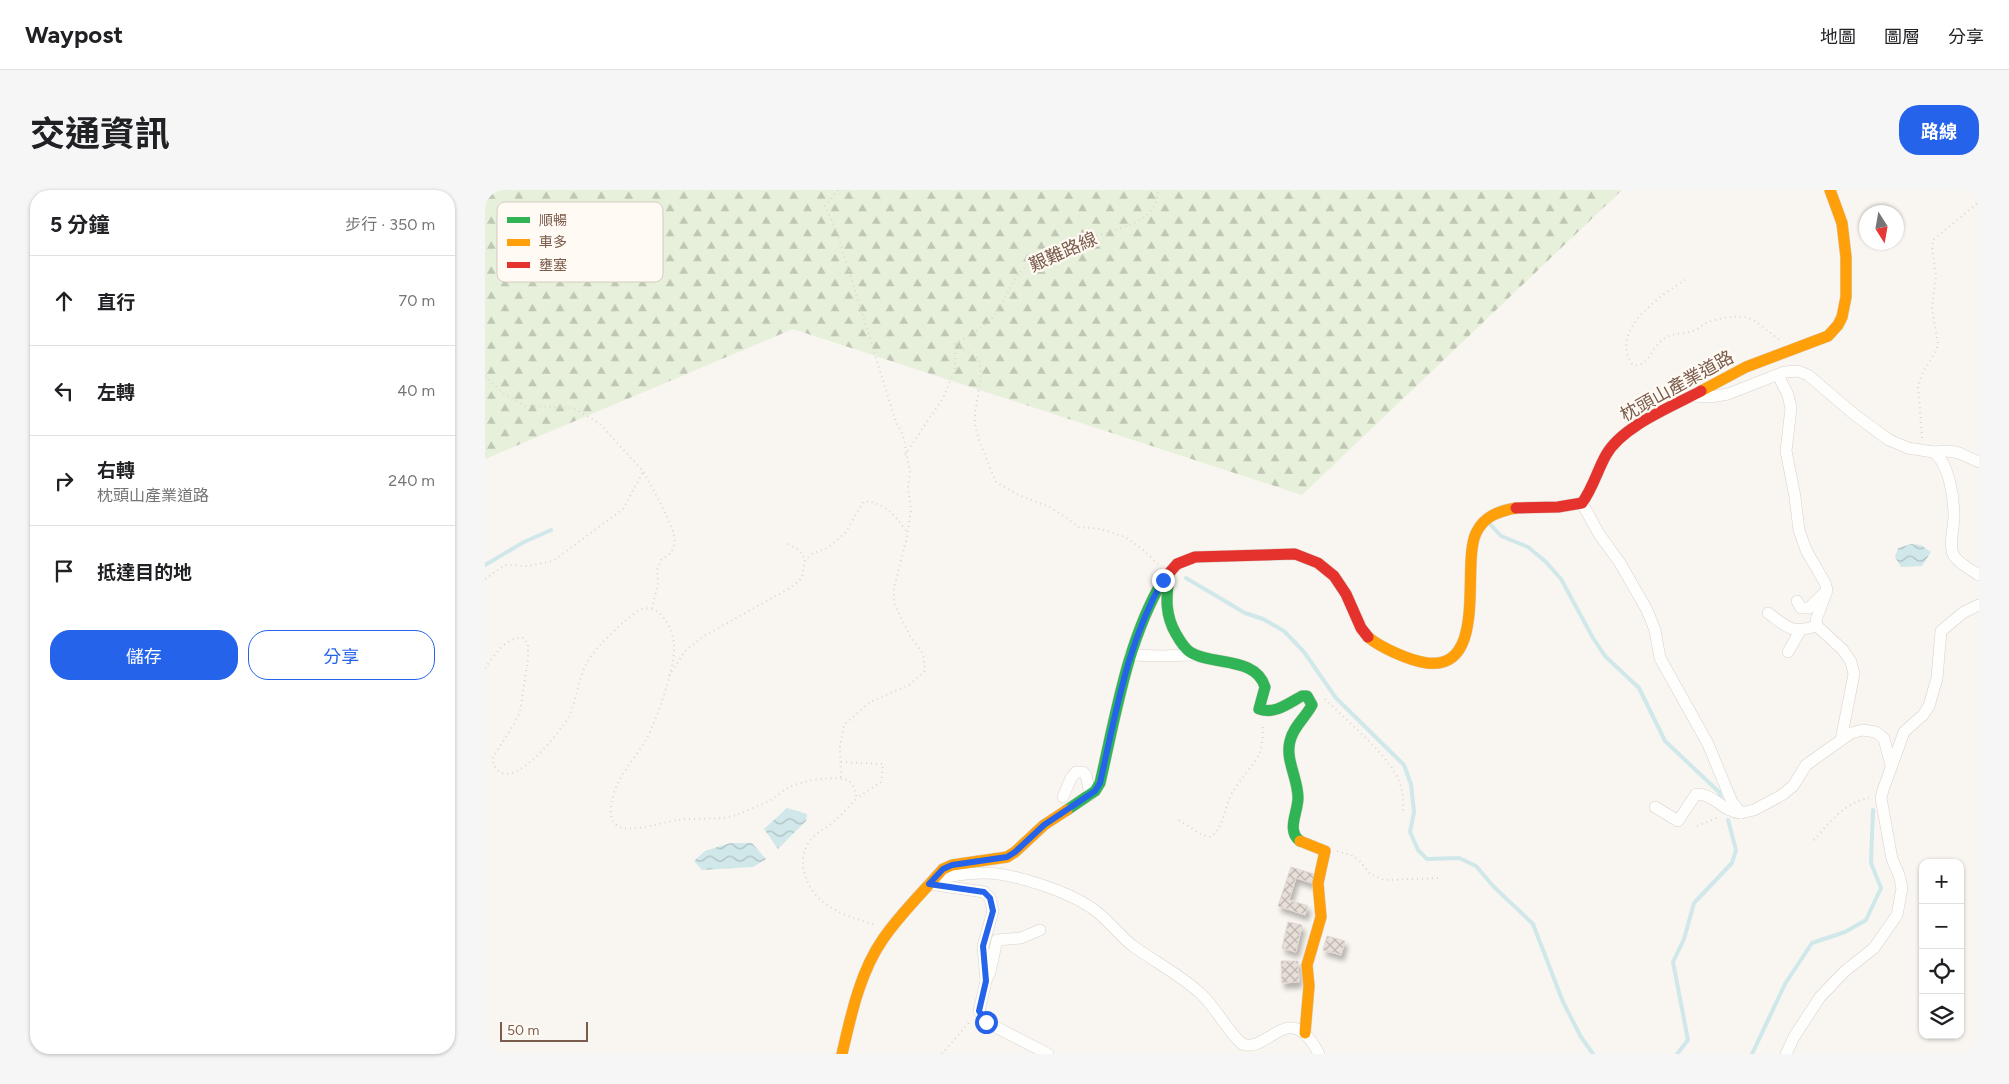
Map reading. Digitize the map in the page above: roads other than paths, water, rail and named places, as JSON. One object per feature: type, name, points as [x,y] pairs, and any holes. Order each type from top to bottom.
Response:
[{"type":"street","name":"枕頭山產業道路","points":[[1583,503],[1589,494],[1606,454],[1614,444],[1633,428],[1746,368],[1828,336],[1836,328],[1844,304],[1845,269],[1842,224],[1830,190]]},
{"type":"street","points":[[1693,396],[1711,398],[1729,394],[1778,375],[1798,371],[1808,375],[1855,415],[1889,440],[1908,448],[1949,451],[1979,462]]},
{"type":"street","points":[[1778,375],[1789,395],[1791,408],[1786,452],[1799,530],[1806,550],[1827,590],[1816,620],[1817,626],[1843,650],[1851,662],[1854,674],[1841,740]]},
{"type":"street","points":[[1929,451],[1941,457],[1946,468],[1954,516],[1951,550],[1960,561],[1979,575]]},
{"type":"street","points":[[842,1054],[867,965],[879,944],[890,930],[943,869],[952,865],[1007,857],[1044,825],[1090,795],[1100,783],[1130,655],[1152,599],[1177,564],[1195,557],[1295,554],[1323,564],[1345,590],[1362,630],[1368,638],[1416,660],[1437,663],[1454,656],[1467,632],[1471,599],[1471,548],[1475,534],[1484,521],[1496,512],[1507,510],[1528,507],[1565,508],[1583,503],[1599,534],[1620,563],[1647,610],[1655,630],[1660,658],[1708,744],[1735,813]]},
{"type":"street","points":[[1169,574],[1166,597],[1169,623],[1182,646],[1193,655]]},
{"type":"street","points":[[1797,601],[1801,608],[1809,608],[1827,590]]},
{"type":"street","points":[[1786,1054],[1794,1037],[1820,997],[1845,971],[1874,948],[1897,915],[1902,888],[1892,859],[1881,798],[1903,732],[1923,715],[1929,706],[1937,678],[1941,631],[1964,612],[1979,605]]},
{"type":"street","points":[[1768,613],[1789,628],[1800,631],[1817,626]]},
{"type":"street","points":[[1788,652],[1800,631]]},
{"type":"street","points":[[1130,655],[1193,655],[1247,668],[1259,676],[1265,685],[1265,692],[1259,703],[1259,709],[1264,712],[1270,712],[1301,696],[1309,698],[1312,705],[1292,733],[1288,748],[1290,767],[1298,800],[1295,813],[1295,834],[1298,840],[1325,851],[1318,884],[1321,916],[1307,965],[1309,986],[1305,1033]]},
{"type":"street","points":[[1655,807],[1678,821],[1696,794],[1705,794],[1735,813],[1754,810],[1782,795],[1793,786],[1805,765],[1851,732],[1863,730],[1876,732],[1884,739],[1891,766]]},
{"type":"street","points":[[1063,797],[1075,772],[1083,772],[1086,775],[1090,795]]},
{"type":"street","points":[[932,881],[959,874],[994,874],[1043,885],[1076,899],[1097,911],[1133,946],[1199,992],[1215,1008],[1235,1036],[1244,1045],[1251,1048],[1261,1048],[1284,1033],[1296,1031],[1305,1033],[1313,1041],[1319,1054]]},
{"type":"street","points":[[932,881],[984,892],[990,898],[993,911],[983,946],[986,981]]},
{"type":"street","points":[[1040,930],[1021,938],[997,940],[979,1011],[986,1022],[1048,1054]]},
{"type":"water","points":[[1911,544],[1921,545],[1931,552],[1922,566],[1901,567],[1895,557],[1898,548]]},
{"type":"water","points":[[787,808],[807,814],[806,821],[778,849],[764,829]]},
{"type":"water","points":[[730,843],[752,843],[766,859],[753,867],[702,870],[694,861],[705,851]]},
{"type":"waterway","points":[[1490,524],[1501,536],[1528,547],[1546,562],[1561,579],[1605,656],[1639,688],[1665,741],[1719,792],[1722,802]]},
{"type":"waterway","points":[[485,565],[524,542],[551,530]]},
{"type":"waterway","points":[[1186,578],[1245,613],[1263,619],[1284,631],[1304,652],[1336,698],[1404,765],[1411,784],[1414,812],[1410,832],[1418,850],[1427,859],[1459,858],[1476,866],[1493,886],[1533,924],[1563,1002],[1581,1037],[1593,1054]]},
{"type":"waterway","points":[[1752,1054],[1785,984],[1812,943],[1845,932],[1866,920],[1881,888],[1871,863],[1873,810]]},
{"type":"waterway","points":[[1677,1054],[1688,1040],[1673,962],[1684,939],[1694,903],[1732,863],[1736,850],[1728,820]]}]
